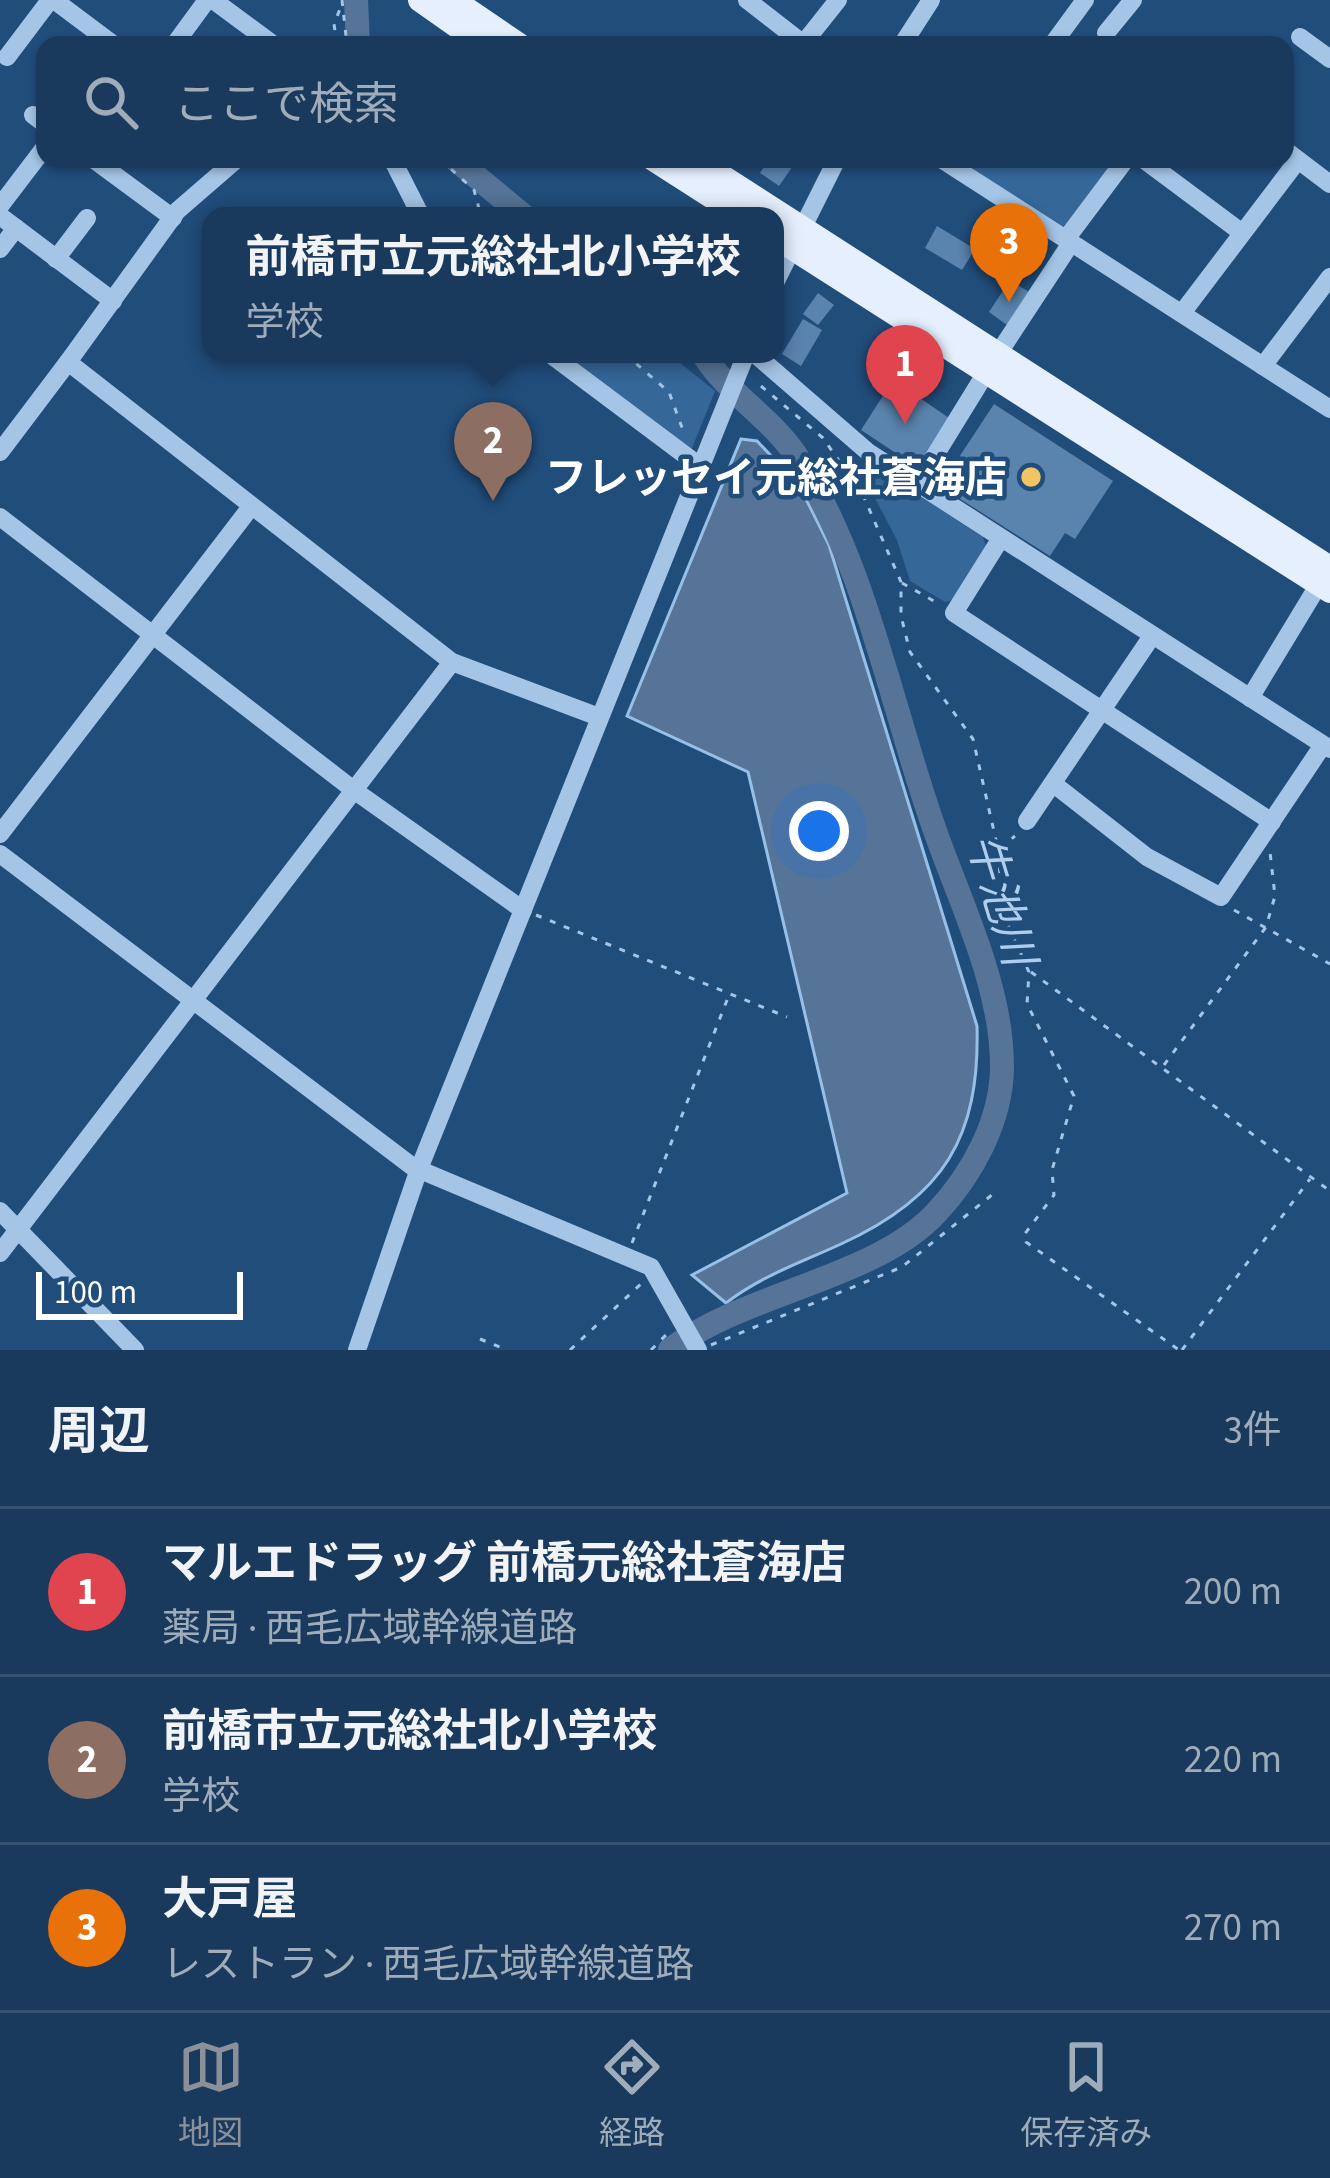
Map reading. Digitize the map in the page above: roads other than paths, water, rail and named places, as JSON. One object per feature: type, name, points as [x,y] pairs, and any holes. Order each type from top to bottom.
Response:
[{"type":"main road","points":[[420,0],[471,36]]},
{"type":"main road","points":[[453,0],[506,36]]},
{"type":"main road","points":[[667,168],[728,207]]},
{"type":"main road","points":[[706,168],[752,207]]},
{"type":"main road","points":[[788,237],[1327,575]]},
{"type":"street","points":[[7,57],[52,0],[102,36]]},
{"type":"street","points":[[747,0],[794,36]]},
{"type":"street","points":[[772,19],[786,0]]},
{"type":"street","points":[[810,36],[838,0]]},
{"type":"street","points":[[908,36],[932,0]]},
{"type":"street","points":[[1059,36],[1086,0],[1110,26],[1132,0]]},
{"type":"street","points":[[184,36],[220,3],[262,36]]},
{"type":"street","points":[[1300,37],[1330,59]]},
{"type":"street","points":[[1294,157],[1330,184]]},
{"type":"street","points":[[0,206],[36,159]]},
{"type":"street","points":[[105,168],[173,218]]},
{"type":"street","points":[[0,452],[173,218],[227,168]]},
{"type":"street","points":[[397,168],[416,207]]},
{"type":"street","points":[[788,237],[831,168]]},
{"type":"street","points":[[967,168],[1069,241],[1330,409]]},
{"type":"street","points":[[918,484],[1120,168]]},
{"type":"street","points":[[1155,168],[1241,232]]},
{"type":"street","points":[[1182,313],[1283,168]]},
{"type":"street","points":[[56,259],[87,218]]},
{"type":"street","points":[[0,249],[8,222],[113,302]]},
{"type":"street","points":[[1263,365],[1326,289]]},
{"type":"street","points":[[68,362],[452,662],[599,717]]},
{"type":"street","points":[[562,363],[700,466]]},
{"type":"street","points":[[358,1350],[419,1169],[746,363]]},
{"type":"street","points":[[751,363],[857,444],[1326,747],[1221,897],[1147,856],[1055,785]]},
{"type":"street","points":[[0,834],[250,508]]},
{"type":"street","points":[[0,517],[355,791],[524,910]]},
{"type":"street","points":[[1000,538],[954,613],[1269,827]]},
{"type":"street","points":[[1250,698],[1327,575]]},
{"type":"street","points":[[1027,821],[1153,636]]},
{"type":"street","points":[[0,1253],[452,662]]},
{"type":"street","points":[[0,854],[189,1002],[419,1169],[656,1270],[697,1347]]},
{"type":"street","points":[[0,1211],[135,1350]]},
{"type":"waterway","name":"牛池川","points":[[356,0],[358,36]]},
{"type":"waterway","name":"牛池川","points":[[466,168],[513,207]]},
{"type":"waterway","name":"牛池川","points":[[670,1350],[733,1314],[879,1254],[936,1213],[973,1164],[991,1126],[1002,1066],[987,973],[932,822],[840,539],[795,454],[710,363]]},
{"type":"place","name":"大戸屋","points":[[1009,302]]},
{"type":"place","name":"マルエドラッグ 前橋元総社蒼海店","points":[[905,424]]},
{"type":"place","name":"フレッセイ元総社蒼海店","points":[[1031,477]]},
{"type":"place","name":"前橋市立元総社北小学校","points":[[493,501]]}]
